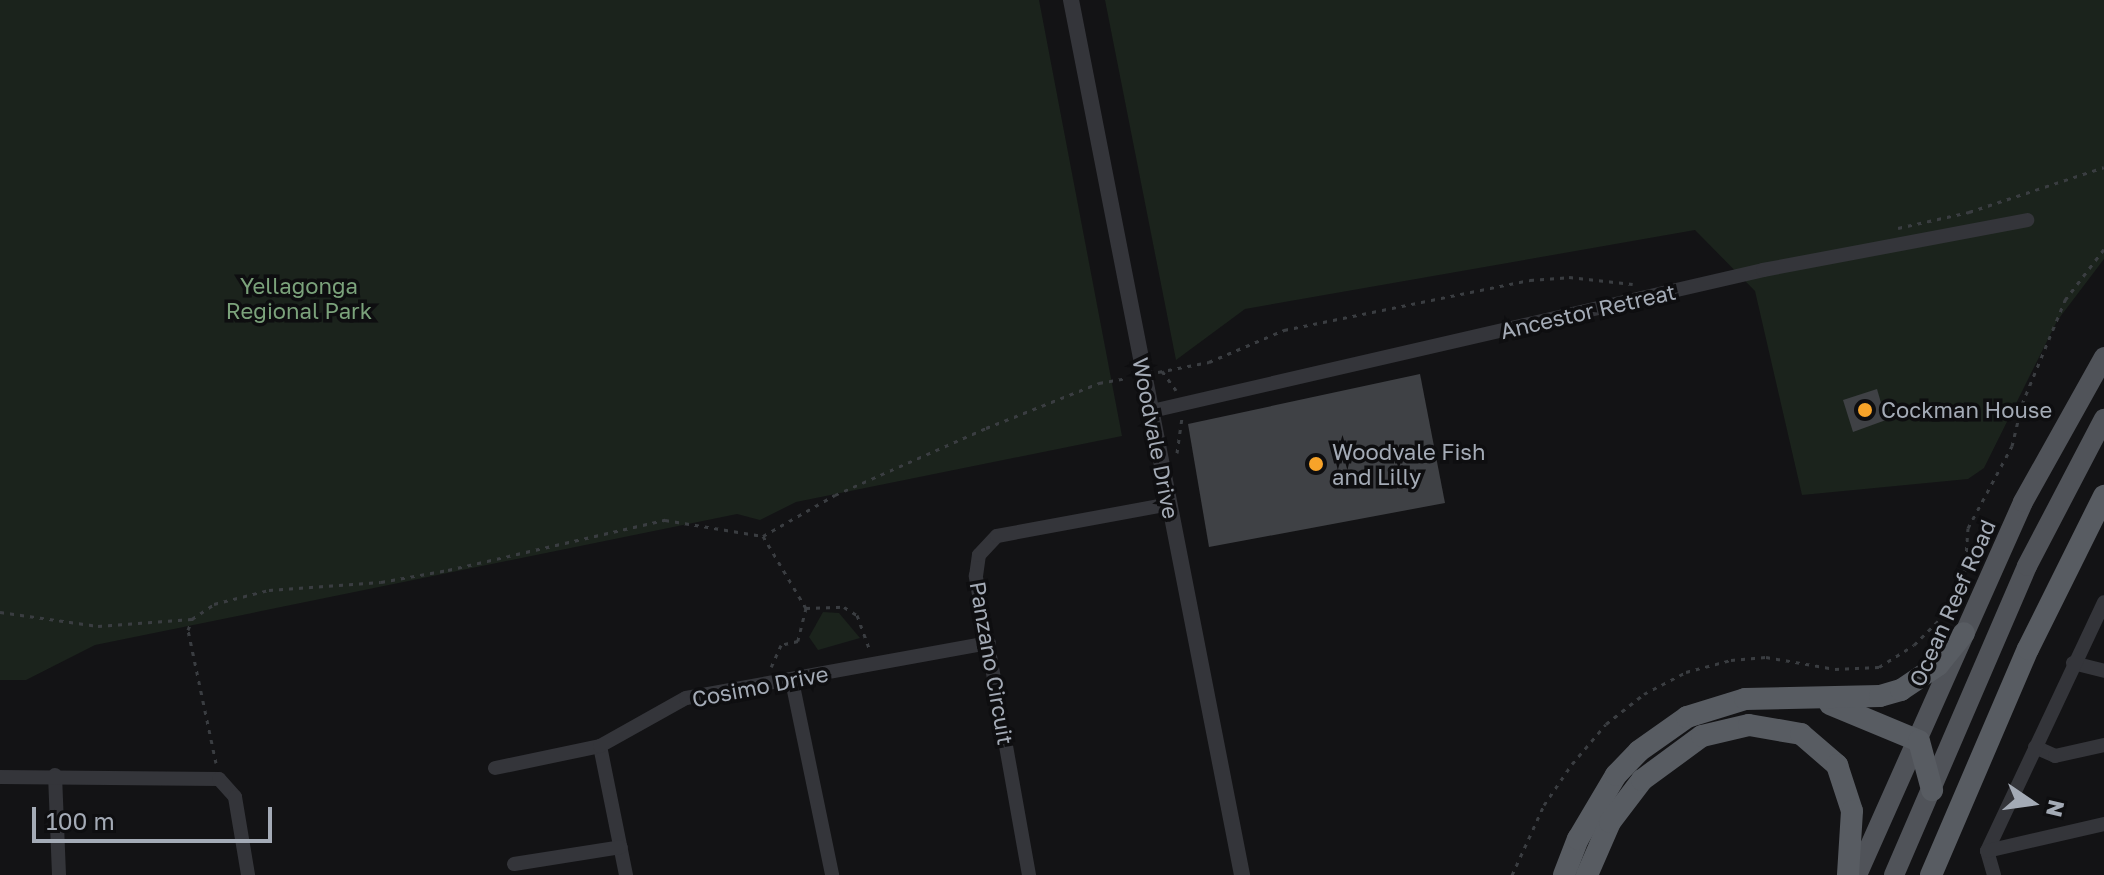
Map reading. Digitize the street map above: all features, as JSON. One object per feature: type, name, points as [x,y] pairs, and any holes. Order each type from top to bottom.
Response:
[{"type":"highway","points":[[1931,875],[2022,663],[2104,496]]},
{"type":"highway","points":[[1564,875],[1597,804],[1616,775],[1662,732],[1714,706],[1745,699],[1822,700],[1901,690],[1938,665],[1964,633]]},
{"type":"highway","points":[[1822,700],[1919,741],[1932,790]]},
{"type":"highway","points":[[1587,875],[1610,822],[1651,772],[1702,736],[1749,725],[1801,734],[1837,765],[1852,811],[1848,875]]},
{"type":"main road","name":"Ocean Reef Road","points":[[1857,875],[2023,502],[2104,357]]},
{"type":"main road","points":[[1894,875],[2027,566],[2104,419]]},
{"type":"street","name":"Woodvale Drive","points":[[1071,0],[1242,875]]},
{"type":"street","name":"Ancestor Retreat","points":[[1152,411],[1763,270],[2027,220]]},
{"type":"street","name":"Panzano Circuit","points":[[1029,875],[976,576],[986,543],[1011,532],[1169,504]]},
{"type":"street","points":[[1994,875],[1987,851],[2104,602]]},
{"type":"street","name":"Cosimo Drive","points":[[495,768],[600,746],[686,698],[786,676],[989,643]]},
{"type":"street","points":[[2073,663],[2104,671]]},
{"type":"street","points":[[786,676],[832,875]]},
{"type":"street","points":[[2035,747],[2055,756],[2104,745]]},
{"type":"street","points":[[600,746],[626,875]]},
{"type":"street","points":[[55,775],[59,875]]},
{"type":"street","points":[[0,777],[55,775],[223,781],[235,797],[248,875]]},
{"type":"street","points":[[1987,851],[2104,824]]},
{"type":"street","points":[[514,864],[621,847]]},
{"type":"path","points":[[1896,228],[1969,212],[2104,167]]},
{"type":"path","points":[[1512,875],[1544,805],[1572,764],[1606,724],[1644,694],[1686,672],[1731,660],[1766,657],[1835,669],[1879,667],[1914,645],[1944,615],[1965,571],[1968,528],[2012,446],[2022,404],[2065,300],[2104,249]]},
{"type":"path","points":[[0,612],[98,626],[192,619],[214,604],[269,590],[381,582],[526,553],[626,526],[685,522],[763,536],[835,495],[986,428],[1099,383],[1209,362],[1284,330],[1530,280],[1569,277],[1648,286]]},
{"type":"path","points":[[763,536],[806,608],[798,641],[775,653],[771,667],[786,676]]},
{"type":"path","points":[[806,608],[844,607],[857,615],[868,636],[870,653]]},
{"type":"path","points":[[192,619],[188,630],[223,781]]},
{"type":"green space","name":"Yellagonga Regional Park","points":[[0,0],[1039,0],[1122,436],[796,502],[760,520],[737,514],[95,645],[26,680],[0,680]]},
{"type":"green space","points":[[1105,0],[2104,0],[2104,259],[2057,321],[1984,468],[1968,479],[1802,495],[1755,291],[1695,230],[1245,309],[1176,360]]},
{"type":"green space","points":[[823,612],[839,613],[860,638],[818,650],[809,637]]},
{"type":"building","name":"Woodvale Fish and Lilly","points":[[1420,374],[1445,503],[1209,547],[1188,424]]},
{"type":"building","name":"Cockman House","points":[[1877,389],[1886,420],[1853,432],[1843,400]]},
{"type":"place","name":"Cockman House","points":[[1865,410]]},
{"type":"place","name":"Woodvale Fish and Lilly","points":[[1316,464]]}]
